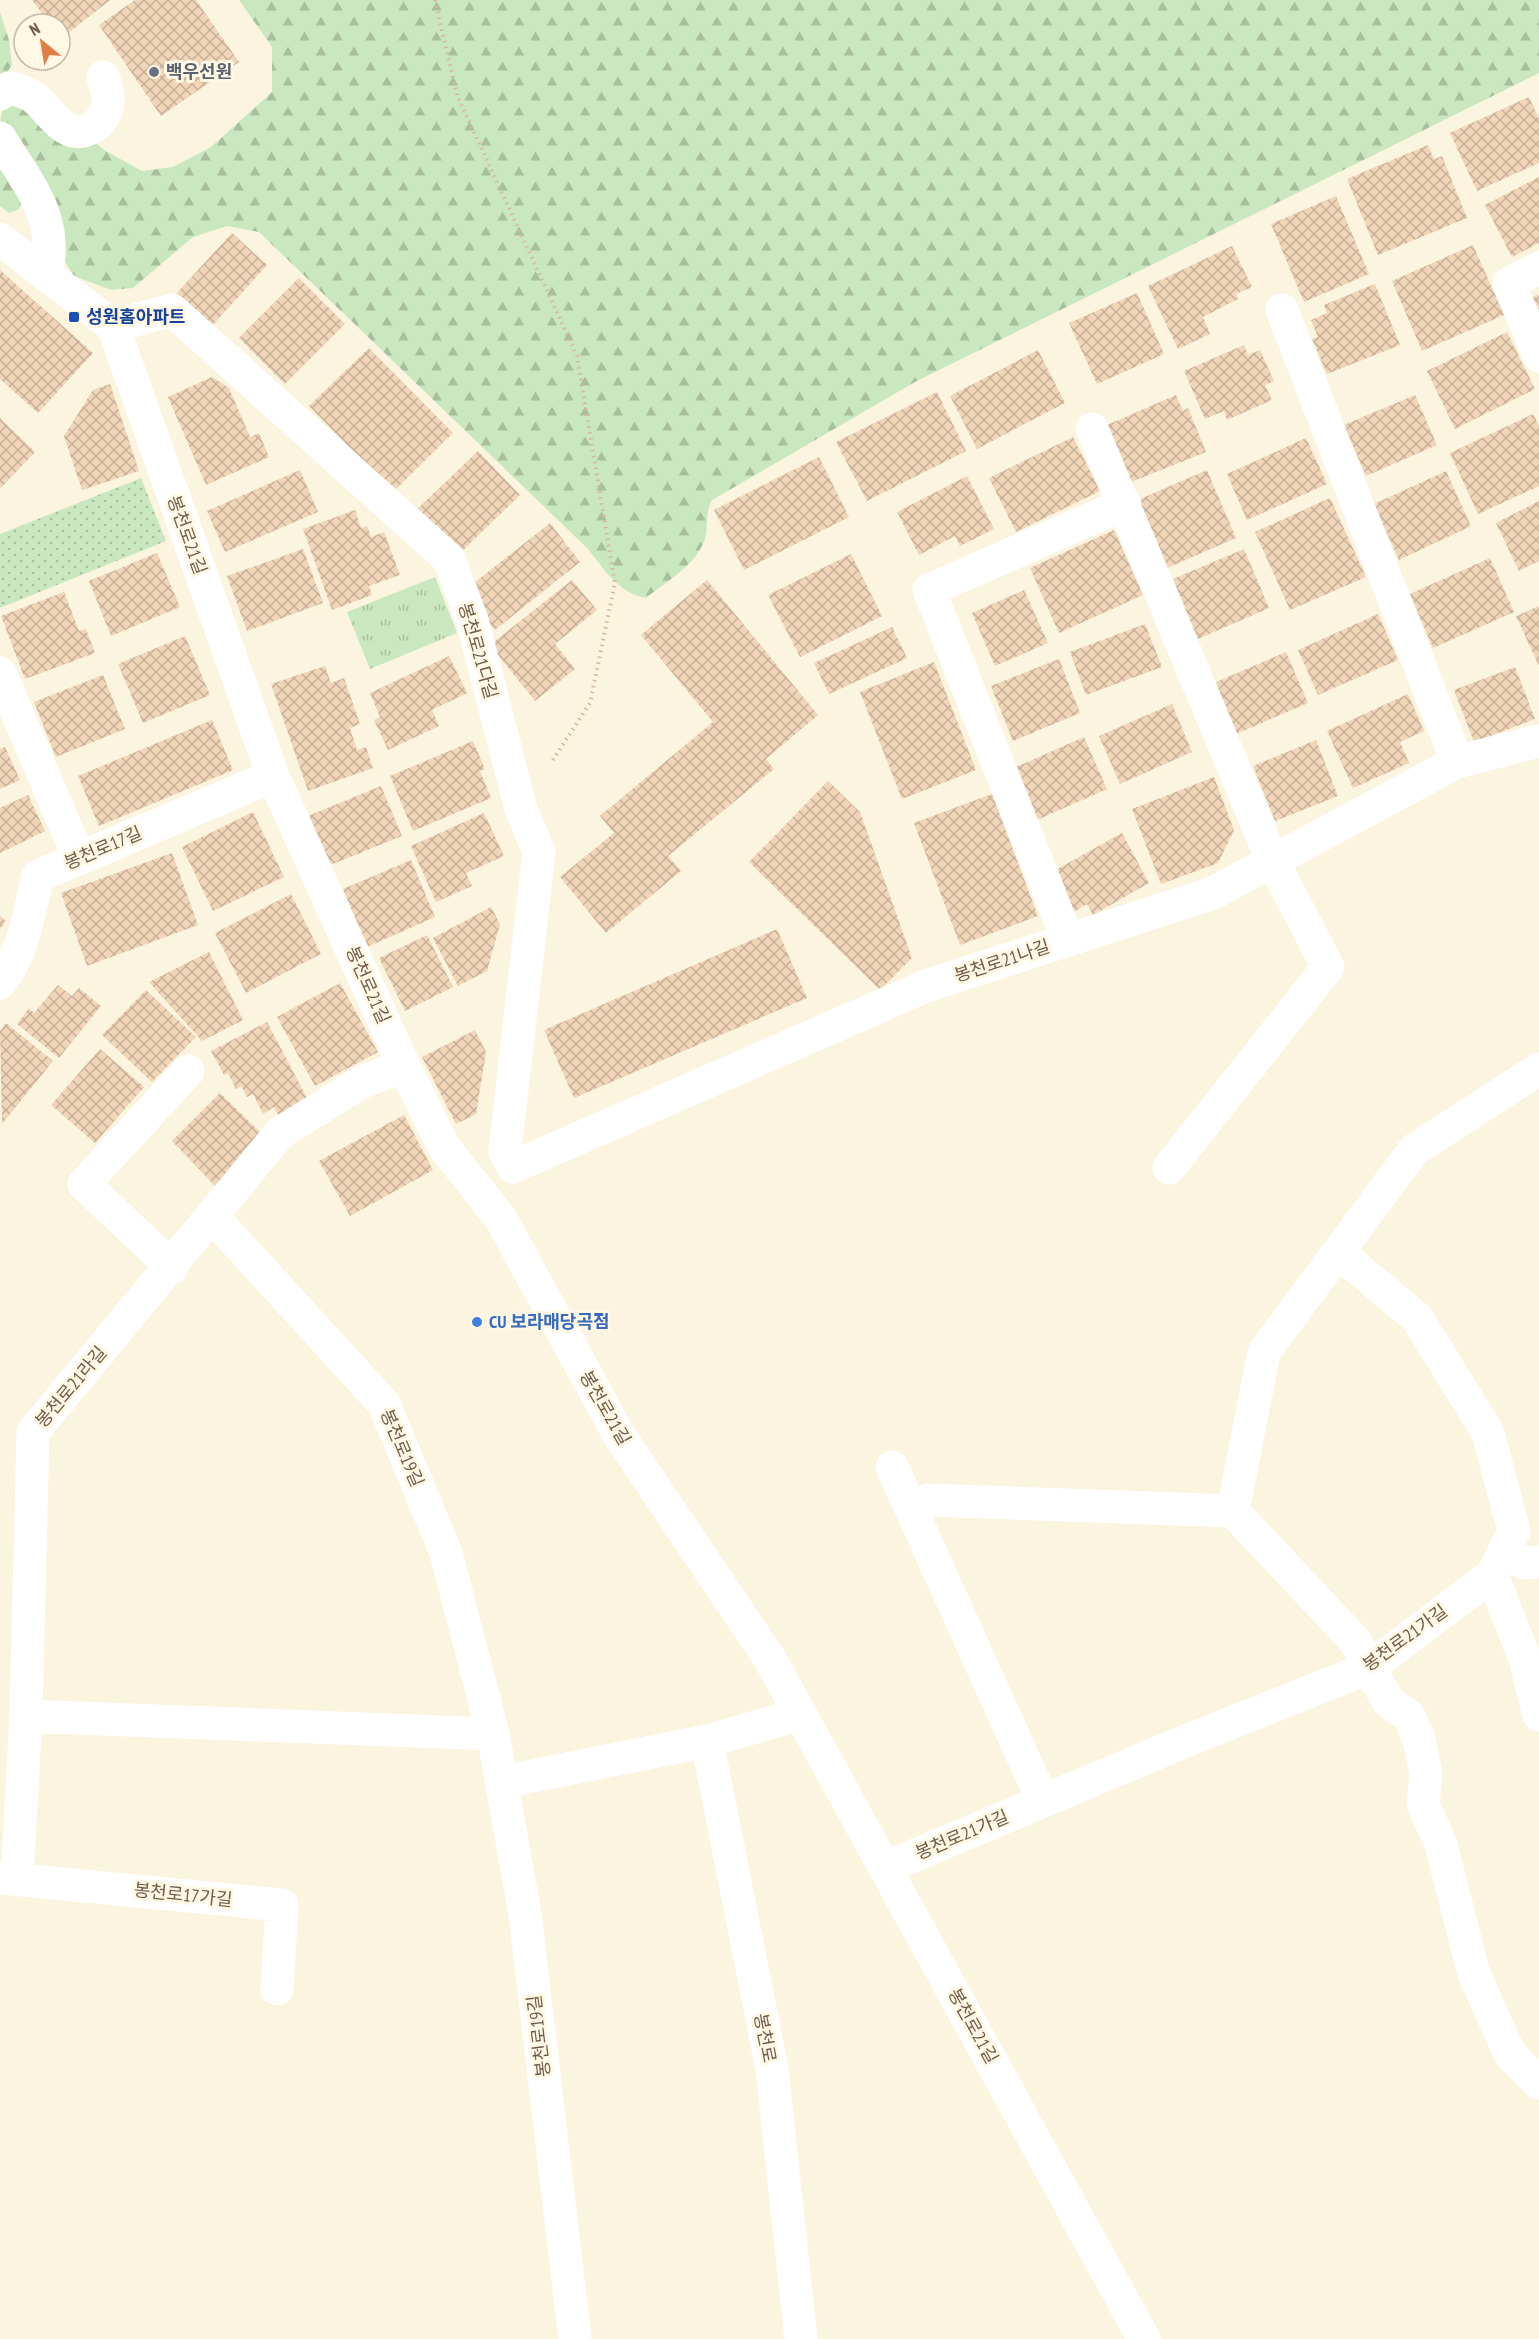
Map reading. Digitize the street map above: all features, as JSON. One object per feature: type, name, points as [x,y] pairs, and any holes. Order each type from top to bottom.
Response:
[{"type":"street","points":[[0,94],[9,88],[20,90],[34,97],[68,130],[83,132],[98,124],[109,108],[109,94],[103,77]]},
{"type":"street","points":[[0,138],[46,216],[51,256],[46,275]]},
{"type":"street","points":[[0,239],[112,326]]},
{"type":"street","points":[[1539,268],[1509,283],[1539,356]]},
{"type":"street","points":[[1282,309],[1457,762]]},
{"type":"street","name":"봉천로21다길","points":[[112,326],[172,310],[449,560],[472,620],[521,809],[539,852],[505,1151],[513,1167]]},
{"type":"street","name":"봉천로21길","points":[[112,326],[273,776],[444,1147],[501,1219],[619,1435],[771,1659],[1144,2339]]},
{"type":"street","points":[[1092,429],[1273,862],[1328,967],[1169,1168]]},
{"type":"street","points":[[1068,940],[929,590],[1125,504]]},
{"type":"street","points":[[0,673],[79,858]]},
{"type":"street","name":"봉천로21나길","points":[[513,1167],[926,986],[1213,893],[1457,762],[1539,741]]},
{"type":"street","name":"봉천로17길","points":[[0,983],[9,972],[21,944],[38,876],[273,776]]},
{"type":"street","name":"봉천로21라길","points":[[9,1878],[27,1716],[33,1432],[172,1267],[280,1133],[362,1082],[405,1066]]},
{"type":"street","points":[[1233,1511],[1264,1352],[1414,1150],[1539,1069]]},
{"type":"street","points":[[172,1267],[84,1184],[188,1071]]},
{"type":"street","points":[[501,1219],[513,1167]]},
{"type":"street","name":"봉천로19길","points":[[213,1217],[384,1404],[446,1553],[493,1734],[525,1914],[574,2339]]},
{"type":"street","points":[[1338,1252],[1417,1318],[1488,1433],[1514,1531],[1497,1564],[1539,1715]]},
{"type":"street","points":[[892,1467],[1043,1801]]},
{"type":"street","points":[[911,1509],[928,1500],[1233,1511],[1355,1641],[1388,1701],[1409,1716],[1419,1739],[1426,1775],[1423,1804],[1441,1845],[1474,1974],[1510,2054],[1539,2083]]},
{"type":"street","points":[[1497,1564],[1539,1562]]},
{"type":"street","name":"봉천로21가길","points":[[886,1867],[1369,1668],[1497,1564]]},
{"type":"street","points":[[502,1782],[707,1741],[801,1714]]},
{"type":"street","points":[[27,1716],[493,1734]]},
{"type":"street","name":"봉천로","points":[[707,1741],[771,2069],[801,2339]]},
{"type":"street","name":"봉천로17가길","points":[[9,1878],[282,1905],[277,1989]]},
{"type":"path","points":[[435,0],[457,95],[577,356],[615,583],[590,703],[521,809]]},
{"type":"green space","points":[[239,0],[1539,0],[1539,73],[915,382],[712,500],[708,511],[704,542],[699,551],[679,573],[646,598],[628,591],[613,580],[588,549],[259,232],[227,226],[193,237],[133,288],[111,290],[74,276],[60,254],[0,122],[3,109],[14,102],[94,141],[104,150],[142,171],[173,167],[211,147],[272,92],[272,47]]},
{"type":"green space","points":[[0,12],[9,40],[12,65],[0,82]]},
{"type":"green space","points":[[0,154],[23,198],[19,209],[9,213],[0,206]]},
{"type":"green space","points":[[141,478],[166,541],[0,608],[0,534]]},
{"type":"green space","points":[[435,577],[457,633],[370,669],[347,612]]},
{"type":"building","points":[[32,0],[110,0],[72,30],[72,12],[41,12]]},
{"type":"building","points":[[135,0],[196,0],[239,62],[161,116],[99,25]]},
{"type":"building","points":[[1529,97],[1539,119],[1539,163],[1477,191],[1450,133]]},
{"type":"building","points":[[1428,145],[1434,159],[1442,156],[1467,218],[1378,255],[1347,179]]},
{"type":"building","points":[[1539,177],[1539,243],[1512,257],[1485,205]]},
{"type":"building","points":[[1336,196],[1369,274],[1304,302],[1271,224]]},
{"type":"building","points":[[232,233],[267,265],[212,326],[176,294]]},
{"type":"building","points":[[1473,245],[1504,315],[1422,351],[1392,281]]},
{"type":"building","points":[[1232,246],[1252,287],[1236,294],[1238,299],[1203,317],[1210,334],[1178,349],[1148,286]]},
{"type":"building","points":[[0,270],[93,353],[38,413],[0,379]]},
{"type":"building","points":[[299,278],[345,324],[285,384],[239,338]]},
{"type":"building","points":[[1375,284],[1400,345],[1327,374],[1312,339],[1318,337],[1311,320],[1327,313],[1324,305]]},
{"type":"building","points":[[1137,293],[1164,354],[1097,384],[1069,323]]},
{"type":"building","points":[[1539,294],[1539,310],[1533,297]]},
{"type":"building","points":[[1507,332],[1535,389],[1455,429],[1427,371]]},
{"type":"building","points":[[1244,345],[1248,355],[1260,350],[1274,381],[1265,385],[1272,400],[1227,420],[1224,411],[1205,419],[1184,371]]},
{"type":"building","points":[[369,348],[453,433],[393,492],[309,406]]},
{"type":"building","points":[[1038,350],[1065,403],[977,449],[950,396]]},
{"type":"building","points":[[212,377],[229,388],[250,437],[259,433],[269,457],[206,485],[168,397]]},
{"type":"building","points":[[110,384],[139,471],[82,490],[64,436],[93,390]]},
{"type":"building","points":[[937,392],[966,451],[867,501],[836,442]]},
{"type":"building","points":[[1176,395],[1183,411],[1188,408],[1206,452],[1131,482],[1107,425]]},
{"type":"building","points":[[1415,395],[1437,445],[1366,476],[1344,425]]},
{"type":"building","points":[[1533,414],[1539,426],[1539,486],[1478,514],[1450,453]]},
{"type":"building","points":[[0,418],[35,452],[0,489]]},
{"type":"building","points":[[1073,437],[1100,491],[1016,532],[989,478]]},
{"type":"building","points":[[1306,438],[1327,484],[1247,520],[1227,474]]},
{"type":"building","points":[[478,451],[520,495],[457,556],[414,512]]},
{"type":"building","points":[[819,457],[849,517],[744,570],[714,510]]},
{"type":"building","points":[[300,470],[318,512],[225,552],[207,511]]},
{"type":"building","points":[[1207,470],[1236,538],[1167,568],[1138,500]]},
{"type":"building","points":[[1446,471],[1471,526],[1399,560],[1374,504]]},
{"type":"building","points":[[967,476],[994,529],[960,546],[955,536],[919,555],[897,512]]},
{"type":"building","points":[[1330,498],[1366,577],[1290,610],[1255,532]]},
{"type":"building","points":[[1539,501],[1539,561],[1519,571],[1496,523]]},
{"type":"building","points":[[355,510],[361,528],[367,526],[371,537],[384,532],[400,575],[369,586],[372,595],[332,610],[303,529]]},
{"type":"building","points":[[550,523],[580,562],[495,630],[486,619],[474,583]]},
{"type":"building","points":[[1114,530],[1143,595],[1059,633],[1030,568]]},
{"type":"building","points":[[303,549],[323,603],[247,631],[227,576]]},
{"type":"building","points":[[1244,549],[1269,608],[1198,639],[1173,579]]},
{"type":"building","points":[[157,553],[180,607],[111,636],[89,581]]},
{"type":"building","points":[[851,554],[882,616],[800,657],[768,595]]},
{"type":"building","points":[[1490,558],[1514,612],[1433,648],[1410,594]]},
{"type":"building","points":[[572,580],[597,610],[555,644],[575,669],[535,701],[490,645]]},
{"type":"building","points":[[707,580],[818,715],[766,759],[774,769],[668,856],[681,871],[606,933],[560,877],[614,833],[600,816],[713,722],[641,635]]},
{"type":"building","points":[[1024,590],[1048,643],[995,666],[972,613]]},
{"type":"building","points":[[64,592],[79,631],[86,629],[95,653],[25,679],[1,616]]},
{"type":"building","points":[[1539,606],[1539,666],[1516,616]]},
{"type":"building","points":[[1378,614],[1398,660],[1318,695],[1298,650]]},
{"type":"building","points":[[1145,624],[1162,667],[1086,695],[1070,652]]},
{"type":"building","points":[[892,627],[907,658],[829,694],[814,663]]},
{"type":"building","points":[[185,636],[210,695],[143,723],[118,664]]},
{"type":"building","points":[[1286,652],[1308,703],[1236,734],[1214,683]]},
{"type":"building","points":[[449,656],[467,693],[432,710],[439,726],[388,750],[374,720],[380,717],[370,693]]},
{"type":"building","points":[[1059,659],[1080,713],[1013,741],[991,686]]},
{"type":"building","points":[[934,662],[976,770],[902,799],[860,692]]},
{"type":"building","points":[[325,666],[331,683],[344,678],[360,724],[350,728],[357,750],[366,747],[373,768],[308,791],[271,684]]},
{"type":"building","points":[[1515,667],[1535,719],[1474,742],[1454,690]]},
{"type":"building","points":[[103,675],[125,729],[56,757],[34,702]]},
{"type":"building","points":[[1408,694],[1424,731],[1400,742],[1409,763],[1353,788],[1327,731]]},
{"type":"building","points":[[1172,704],[1192,752],[1120,784],[1099,736]]},
{"type":"building","points":[[212,720],[233,770],[99,826],[78,776]]},
{"type":"building","points":[[1084,737],[1107,789],[1037,820],[1014,768]]},
{"type":"building","points":[[1316,740],[1338,796],[1275,821],[1253,766]]},
{"type":"building","points":[[473,741],[485,769],[480,771],[491,798],[413,831],[390,776]]},
{"type":"building","points":[[5,747],[20,780],[0,789],[0,749]]},
{"type":"building","points":[[1214,777],[1234,830],[1218,863],[1161,884],[1132,809]]},
{"type":"building","points":[[828,781],[860,812],[912,958],[880,990],[749,862]]},
{"type":"building","points":[[381,786],[402,836],[328,866],[308,816]]},
{"type":"building","points":[[992,794],[1038,916],[960,945],[914,823]]},
{"type":"building","points":[[28,795],[45,831],[0,853],[0,808]]},
{"type":"building","points":[[253,812],[284,877],[213,911],[182,847]]},
{"type":"building","points":[[484,813],[504,856],[466,873],[472,886],[436,902],[411,846]]},
{"type":"building","points":[[1122,833],[1149,883],[1093,915],[1087,904],[1074,912],[1052,872]]},
{"type":"building","points":[[172,853],[198,925],[87,966],[61,893]]},
{"type":"building","points":[[411,860],[435,917],[367,947],[343,889]]},
{"type":"building","points":[[291,894],[321,954],[246,993],[215,933]]},
{"type":"building","points":[[491,907],[500,924],[487,971],[458,986],[433,938]]},
{"type":"building","points":[[0,916],[6,921],[0,929]]},
{"type":"building","points":[[777,929],[807,998],[574,1098],[544,1030]]},
{"type":"building","points":[[427,935],[453,987],[405,1011],[379,958]]},
{"type":"building","points":[[209,952],[243,1020],[202,1041],[149,982]]},
{"type":"building","points":[[340,983],[378,1052],[315,1086],[277,1017]]},
{"type":"building","points":[[58,985],[72,996],[79,988],[101,1006],[59,1058],[17,1024],[29,1008],[34,1013]]},
{"type":"building","points":[[146,990],[196,1037],[152,1082],[102,1035]]},
{"type":"building","points":[[267,1022],[308,1100],[278,1115],[274,1107],[263,1114],[253,1094],[247,1097],[241,1086],[236,1089],[228,1073],[224,1075],[211,1051]]},
{"type":"building","points":[[6,1023],[53,1061],[2,1124],[0,1031]]},
{"type":"building","points":[[475,1030],[486,1052],[476,1114],[456,1124],[422,1057]]},
{"type":"building","points":[[100,1049],[144,1087],[95,1143],[51,1105]]},
{"type":"building","points":[[220,1093],[266,1138],[216,1187],[172,1141]]},
{"type":"building","points":[[404,1115],[433,1170],[350,1216],[319,1161]]},
{"type":"place","name":"백우선원","points":[[154,72]]},
{"type":"place","name":"성원홈아파트","points":[[74,317]]},
{"type":"place","name":"CU 보라매당곡점","points":[[477,1322]]}]
